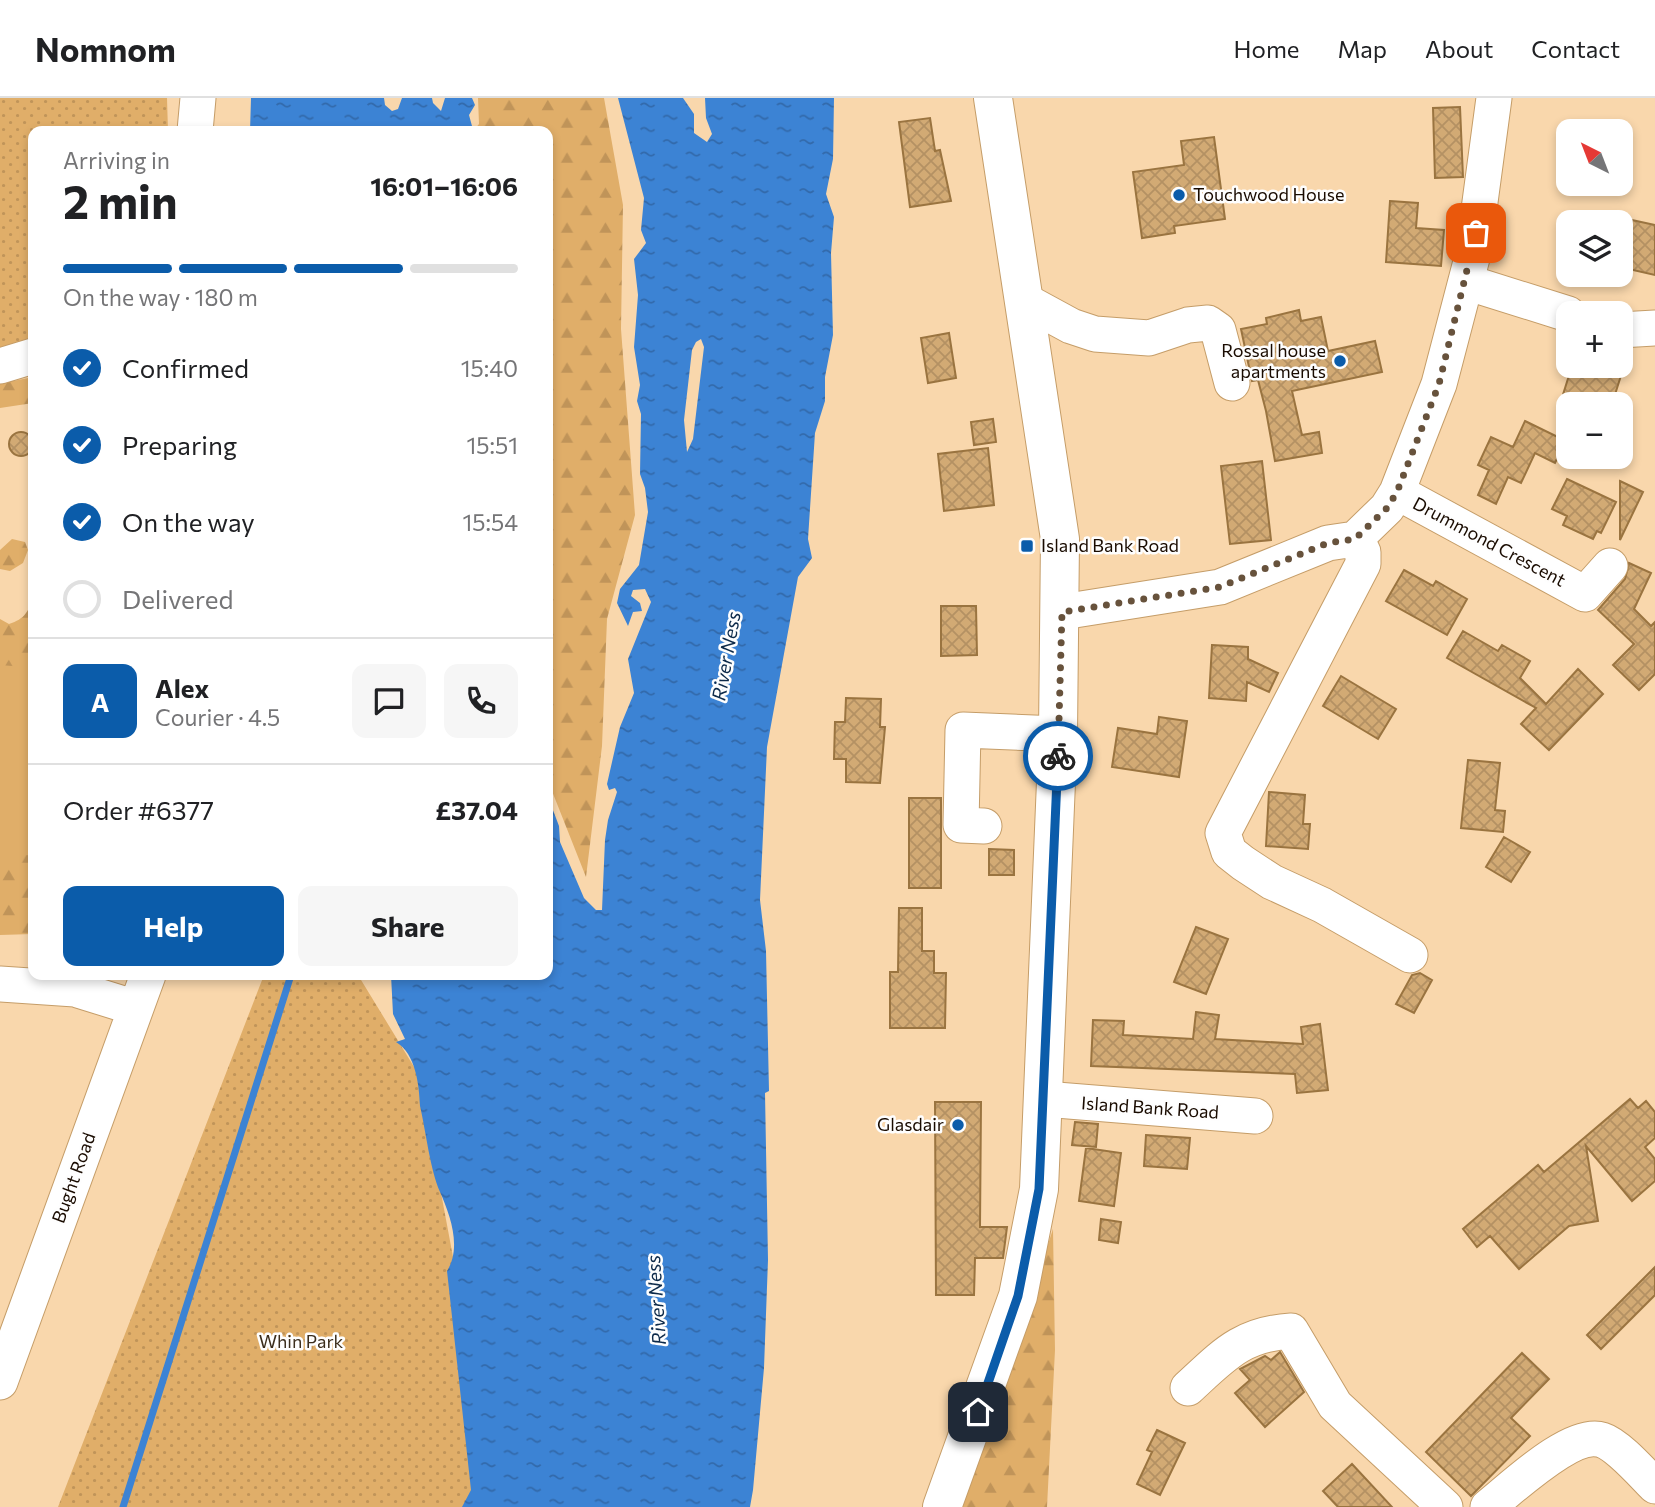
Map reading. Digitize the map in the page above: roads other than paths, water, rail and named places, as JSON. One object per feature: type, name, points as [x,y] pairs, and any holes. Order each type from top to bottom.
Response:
[{"type":"main road","points":[[942,1507],[1018,1296],[1039,1189],[1059,734],[1062,612],[1060,539],[993,98]]},
{"type":"street","points":[[195,126],[198,98]]},
{"type":"street","name":"Drummond Crescent","points":[[1355,539],[1387,508],[1397,492],[1439,384],[1473,254],[1494,98]]},
{"type":"street","points":[[1466,282],[1556,310]]},
{"type":"street","points":[[1025,301],[1071,327],[1095,334],[1149,338],[1188,325],[1208,323],[1218,330],[1232,383]]},
{"type":"street","points":[[1633,329],[1655,328]]},
{"type":"street","points":[[0,366],[28,358]]},
{"type":"street","name":"Drummond Crescent","points":[[1397,492],[1585,594],[1610,566]]},
{"type":"street","points":[[1062,612],[1220,587],[1328,543],[1355,539],[1363,552],[1363,564],[1223,833],[1229,852],[1272,882],[1322,905],[1410,955]]},
{"type":"street","points":[[984,826],[961,825],[963,730],[1059,734]]},
{"type":"street","name":"Bught Road","points":[[0,1382],[146,980]]},
{"type":"street","points":[[0,984],[75,989],[136,1008]]},
{"type":"street","name":"Island Bank Road","points":[[1044,1100],[1255,1116]]},
{"type":"street","points":[[1188,1388],[1231,1349],[1264,1333],[1291,1331],[1335,1405],[1445,1507]]},
{"type":"street","points":[[1488,1507],[1544,1462],[1586,1437],[1604,1440],[1655,1486]]},
{"type":"water","points":[[251,98],[384,98],[385,105],[392,111],[398,109],[402,98],[432,98],[441,111],[445,98],[472,98],[475,105],[469,115],[472,126],[250,126]]},
{"type":"water","name":"River Ness","points":[[618,98],[683,98],[694,114],[694,133],[707,142],[712,134],[706,118],[705,98],[834,98],[833,159],[826,194],[834,217],[831,253],[833,335],[825,377],[825,401],[815,433],[808,539],[812,558],[798,577],[767,747],[760,900],[766,951],[768,1260],[764,1368],[753,1490],[750,1507],[462,1507],[471,1490],[447,1271],[454,1252],[453,1231],[431,1162],[415,1071],[408,1054],[396,1042],[405,1039],[393,1014],[391,980],[553,980],[553,810],[559,826],[560,842],[584,898],[596,910],[602,910],[605,840],[617,792],[615,788],[609,790],[607,784],[620,727],[634,693],[628,659],[651,602],[645,589],[633,590],[631,596],[640,603],[642,611],[633,612],[628,626],[617,603],[620,589],[639,565],[648,512],[640,474],[641,414],[637,401],[640,385],[634,347],[638,295],[634,259],[646,243],[641,230],[644,198]],"holes":[[[701,339],[704,347],[693,439],[687,452],[684,420],[692,350]]]},
{"type":"waterway","points":[[123,1507],[289,980]]},
{"type":"place","name":"Touchwood House","points":[[1179,195]]},
{"type":"place","name":"Rossal house apartments","points":[[1340,361]]},
{"type":"place","name":"Island Bank Road","points":[[1027,546]]},
{"type":"place","name":"Glasdair","points":[[958,1125]]},
{"type":"park label","name":"Whin Park","points":[[301,1342]]}]
